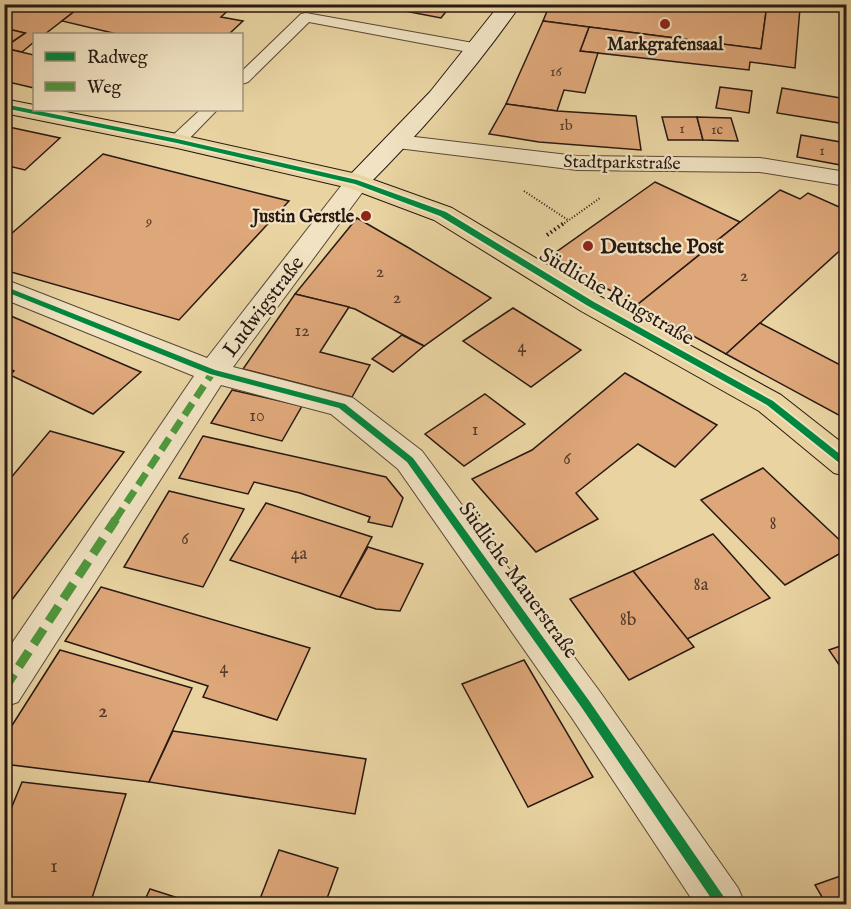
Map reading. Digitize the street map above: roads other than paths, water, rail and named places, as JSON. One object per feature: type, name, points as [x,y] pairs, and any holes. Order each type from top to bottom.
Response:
[{"type":"main road","name":"Südliche Ringstraße","points":[[4,106],[177,141],[357,182],[443,214],[591,304],[770,403],[846,464]]},
{"type":"street","name":"Ludwigstraße","points":[[4,689],[213,372],[357,182],[398,142],[479,48],[511,4]]},
{"type":"street","name":"Stadtparkstraße","points":[[398,142],[577,163],[760,165],[846,179]]},
{"type":"street","name":"Südliche Mauerstraße","points":[[4,288],[213,372],[342,406],[410,460],[586,705],[722,904]]},
{"type":"lane","points":[[243,78],[306,17],[479,48]]},
{"type":"lane","points":[[177,141],[208,111]]},
{"type":"place","name":"Markgrafensaal","points":[[665,24]]},
{"type":"place","name":"Justin Gerstle","points":[[366,216]]},
{"type":"place","name":"Deutsche Post","points":[[588,246]]}]
